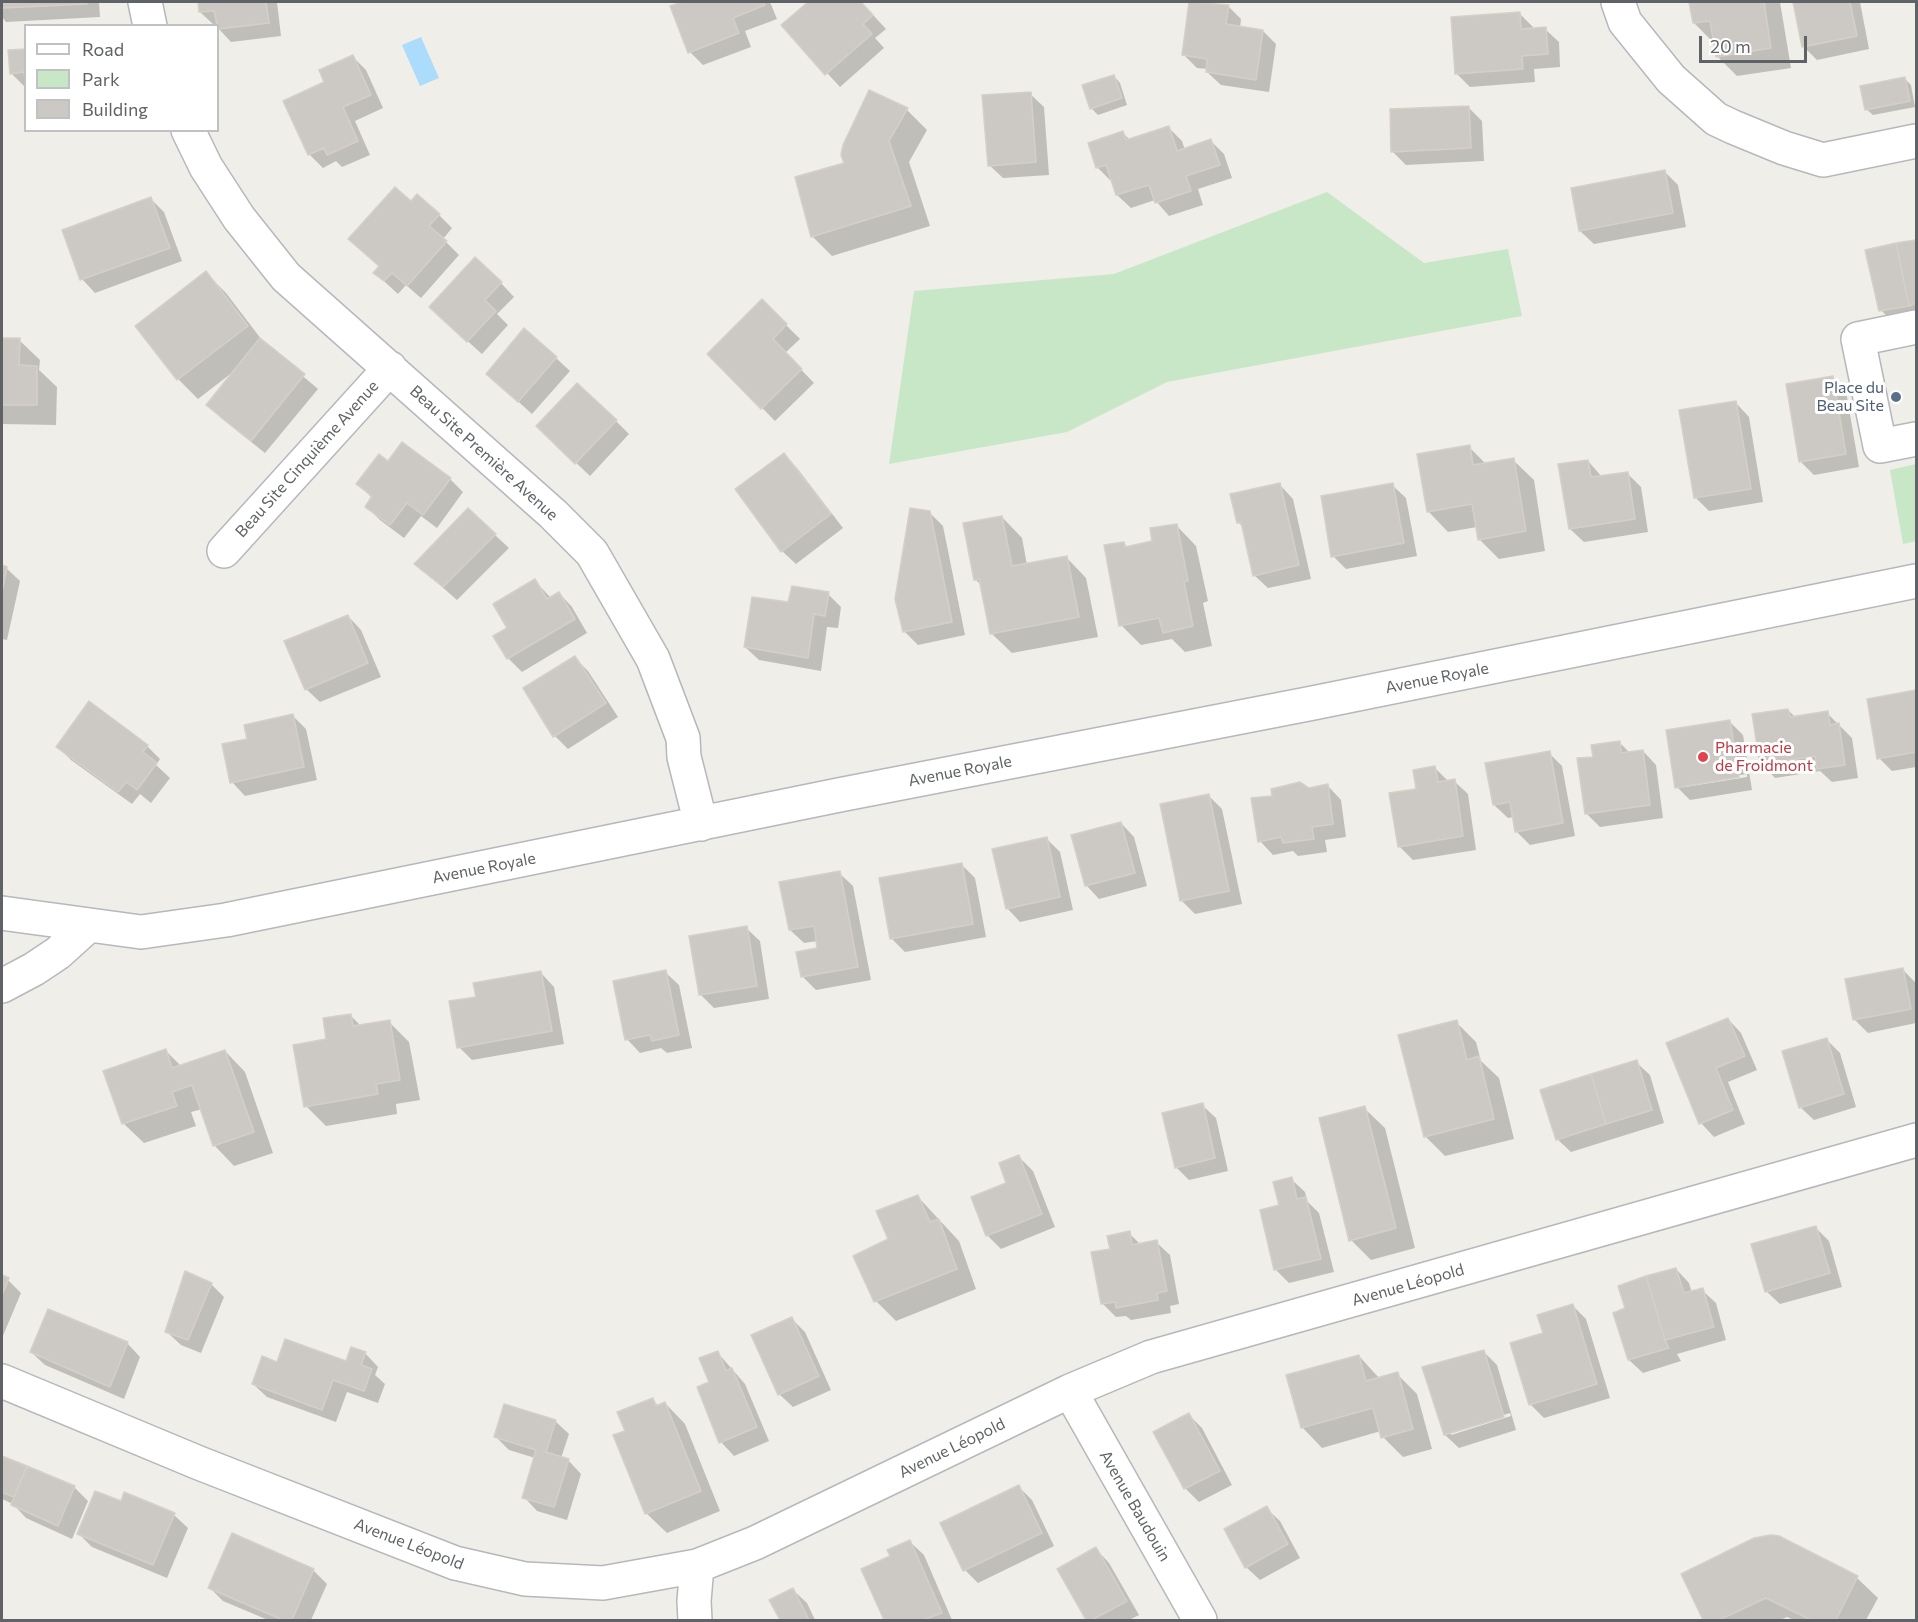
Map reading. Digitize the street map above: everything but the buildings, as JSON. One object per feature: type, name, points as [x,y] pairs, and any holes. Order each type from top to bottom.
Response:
[{"type":"street","points":[[145,2],[150,24]]},
{"type":"street","points":[[1618,2],[1625,22],[1671,79],[1716,119],[1733,127],[1784,148],[1822,160],[1917,141]]},
{"type":"street","name":"Beau Site Première Avenue","points":[[189,132],[206,167],[239,218],[286,277],[553,514],[592,553],[653,659],[683,738],[684,757],[701,824]]},
{"type":"street","points":[[1917,327],[1858,339],[1880,446],[1917,439]]},
{"type":"street","name":"Beau Site Cinquième Avenue","points":[[224,550],[390,368]]},
{"type":"street","name":"Avenue Royale","points":[[2,913],[141,932],[226,920],[838,795],[1313,703],[1917,581]]},
{"type":"street","points":[[2,986],[58,953],[89,925]]},
{"type":"street","name":"Avenue Léopold","points":[[2,1381],[199,1463],[455,1563],[525,1579],[603,1582],[697,1566],[755,1543],[1070,1391],[1151,1357],[1917,1140]]},
{"type":"street","name":"Avenue Baudouin","points":[[1070,1391],[1200,1620]]},
{"type":"street","points":[[695,1620],[693,1601],[697,1566]]},
{"type":"green space","points":[[1327,192],[1424,263],[1508,249],[1522,316],[1167,382],[1067,432],[889,464],[914,291],[1114,274]]},
{"type":"green space","points":[[1916,464],[1916,541],[1903,544],[1890,470]]},
{"type":"water","points":[[421,37],[439,78],[420,86],[402,45]]},
{"type":"place","name":"Place du Beau Site","points":[[1896,397]]},
{"type":"place","name":"Pharmacie de Froidmont","points":[[1703,757]]}]
